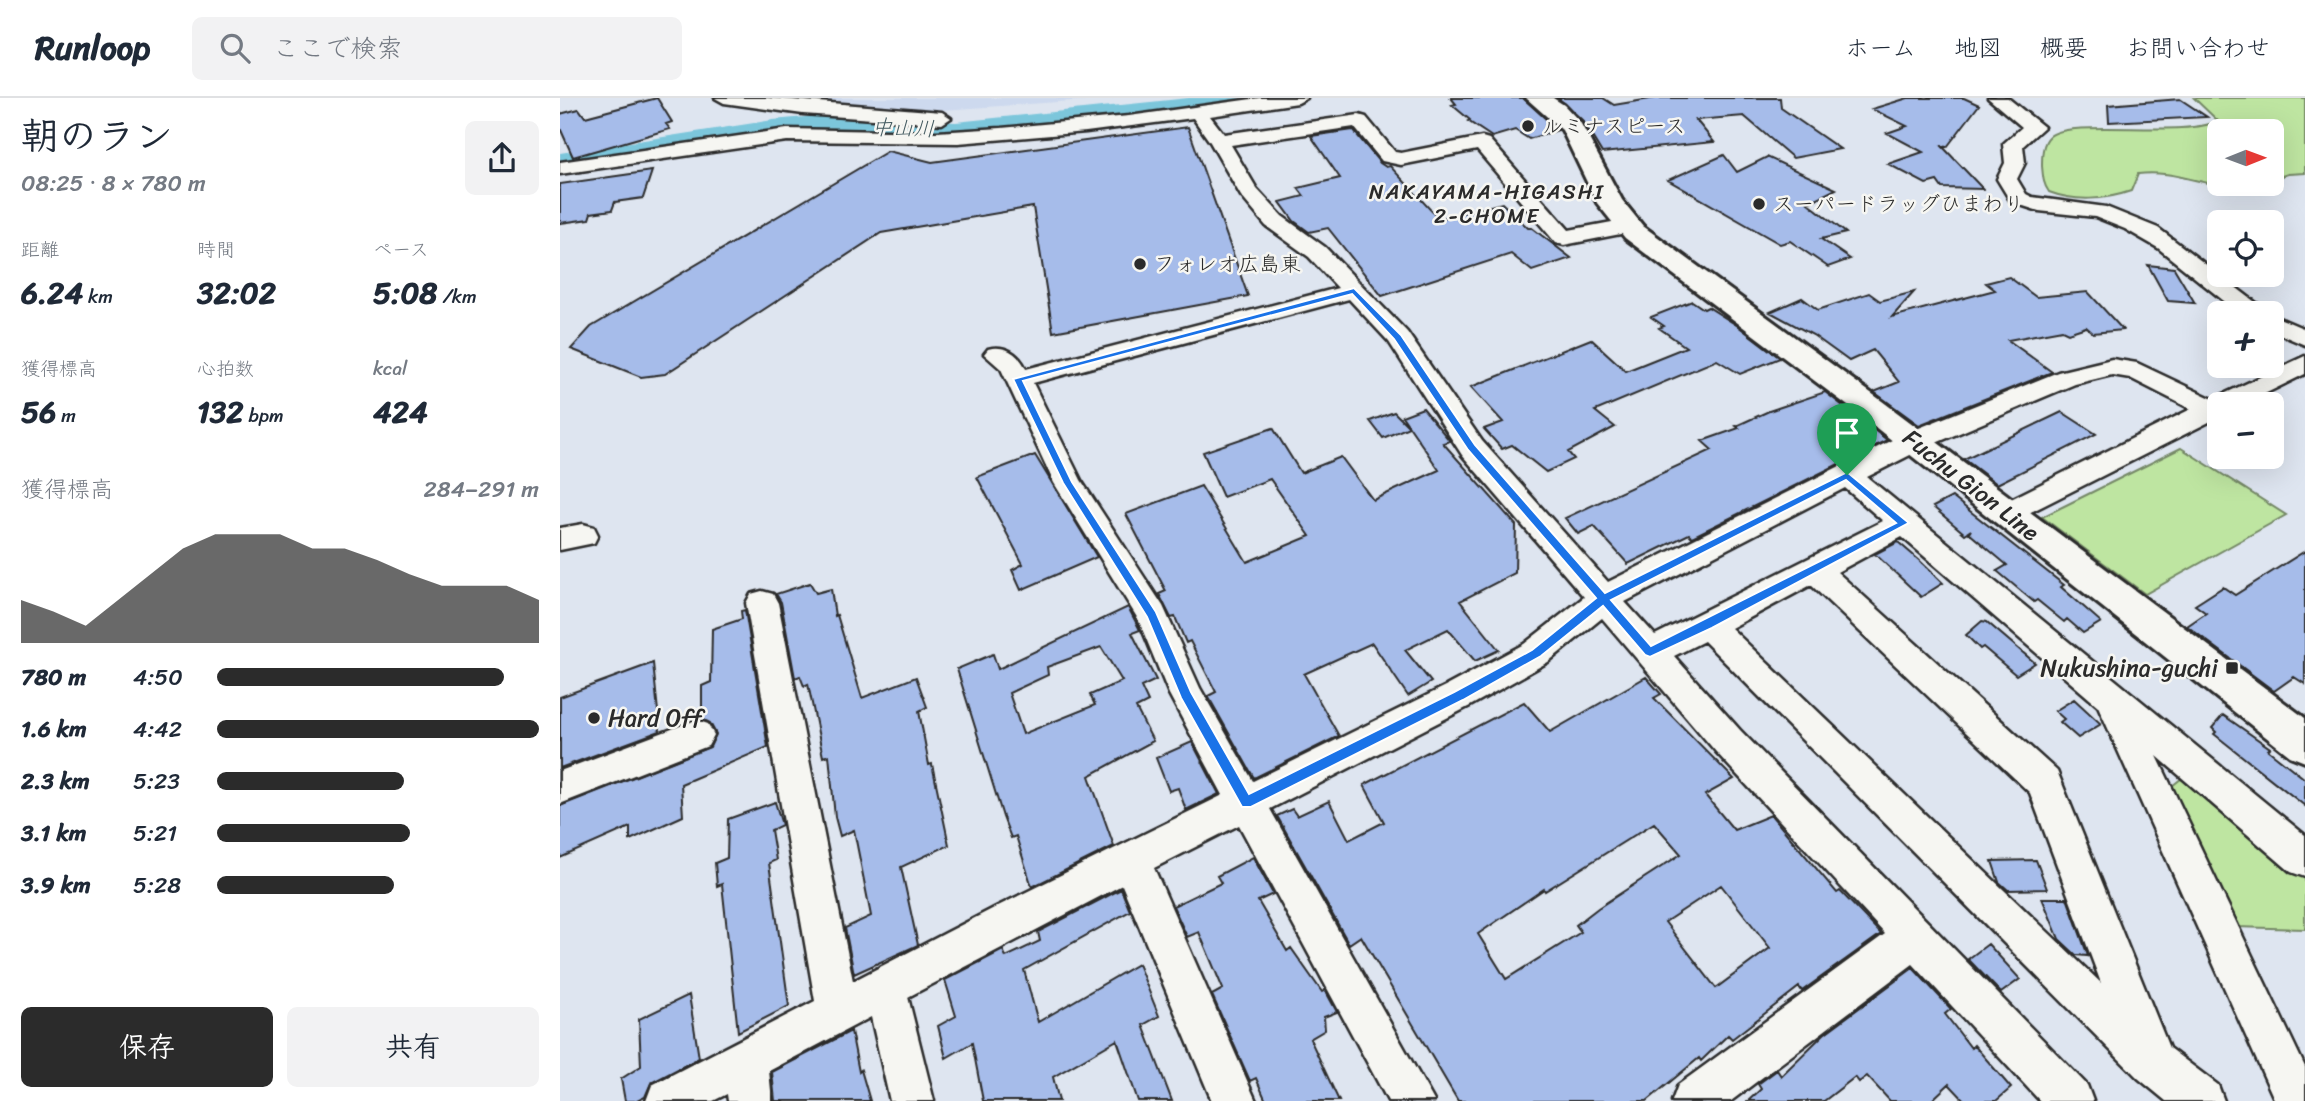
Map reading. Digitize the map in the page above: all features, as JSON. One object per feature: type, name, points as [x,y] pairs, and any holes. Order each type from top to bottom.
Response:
[{"type":"main road","name":"Fuchu Gion Line","points":[[1537,98],[1556,110],[1572,127],[1610,203],[1628,226],[1914,441],[2305,743]]},
{"type":"street","points":[[724,98],[803,108],[972,120],[969,136]]},
{"type":"street","points":[[560,168],[788,135],[823,133],[925,138],[969,136],[1198,113],[1298,98]]},
{"type":"street","points":[[1997,98],[2034,127],[2013,144],[2015,163],[2007,179],[2018,198],[2041,206],[2091,210],[2134,224],[2181,253],[2238,301]]},
{"type":"street","points":[[1198,113],[1219,141],[1248,192],[1274,221],[1317,252],[1398,337],[1472,448],[1728,741],[2071,1101]]},
{"type":"street","points":[[1219,141],[1359,121],[1389,157],[1401,159],[1482,143],[1564,238],[1628,226]]},
{"type":"street","points":[[1354,291],[1007,367],[1068,483],[1152,615],[1185,694],[1412,1101]]},
{"type":"street","points":[[2284,328],[2305,338]]},
{"type":"street","points":[[2248,392],[2305,364]]},
{"type":"street","points":[[668,1101],[748,1080],[838,1012],[1131,860],[1458,696],[1536,653],[1603,599],[1914,441],[2067,378],[2112,368],[2137,371],[2207,402]]},
{"type":"street","points":[[2007,513],[2207,413]]},
{"type":"street","points":[[1847,475],[2305,859]]},
{"type":"street","points":[[1650,652],[1708,625],[1904,523]]},
{"type":"street","points":[[1814,569],[2044,783],[2153,1063]]},
{"type":"street","points":[[762,603],[838,1012]]},
{"type":"street","points":[[1708,625],[2153,1063],[2202,1101]]},
{"type":"street","points":[[2112,697],[2298,1101]]},
{"type":"street","points":[[560,788],[696,736]]},
{"type":"street","points":[[1131,860],[1234,1101]]},
{"type":"street","points":[[1694,1101],[1915,937]]},
{"type":"street","points":[[885,987],[912,1101]]},
{"type":"shaded area","points":[[753,98],[1115,98],[943,110],[816,106]]},
{"type":"green space","points":[[2194,98],[2305,98],[2305,173],[2284,175],[2284,119],[2216,119]]},
{"type":"green space","points":[[2207,124],[2207,183],[2154,173],[2138,174],[2131,191],[2100,198],[2059,195],[2049,192],[2044,183],[2044,146],[2050,136],[2062,131],[2080,128]]},
{"type":"green space","points":[[2181,448],[2207,465],[2207,469],[2214,469],[2286,515],[2145,594],[2042,517]]},
{"type":"green space","points":[[2187,774],[2305,875],[2305,929],[2235,927],[2167,790]]},
{"type":"building","points":[[657,98],[672,122],[666,124],[670,129],[573,157],[560,128],[560,114],[579,109],[585,117]]},
{"type":"building","points":[[1451,98],[1523,98],[1558,130],[1529,139],[1515,130],[1492,137],[1468,121],[1470,120],[1452,105],[1456,104]]},
{"type":"building","points":[[1558,98],[1603,98],[1614,105],[1656,98],[1780,98],[1781,108],[1840,149],[1793,158],[1744,116],[1696,120],[1714,142],[1602,153],[1582,120]]},
{"type":"building","points":[[1908,98],[1964,98],[1979,105],[1947,147],[1942,146],[1983,189],[1942,188],[1937,181],[1926,184],[1888,164],[1923,152],[1887,133],[1907,126],[1872,109]]},
{"type":"building","points":[[2180,99],[2207,117],[2109,122],[2108,105]]},
{"type":"building","name":"フォレオ広島東","points":[[1188,127],[1248,296],[1053,332],[1033,207],[881,233],[665,374],[641,377],[571,349],[591,327],[888,151],[932,162]]},
{"type":"building","points":[[1353,130],[1380,163],[1386,167],[1390,166],[1439,219],[1502,203],[1528,228],[1532,228],[1571,258],[1532,271],[1511,254],[1382,296],[1328,228],[1309,232],[1294,221],[1280,202],[1304,196],[1298,188],[1340,178],[1311,136]]},
{"type":"building","name":"スーパードラッグひまわり","points":[[1724,155],[1737,172],[1767,157],[1836,189],[1808,203],[1846,233],[1821,239],[1850,259],[1828,267],[1790,241],[1780,244],[1668,180]]},
{"type":"building","points":[[652,171],[643,198],[615,202],[612,210],[591,213],[589,219],[560,223],[560,184]]},
{"type":"building","points":[[2148,265],[2174,268],[2195,303],[2168,301]]},
{"type":"building","points":[[2009,277],[2036,297],[2088,292],[2123,330],[2093,333],[2086,327],[2068,333],[2062,330],[2008,340],[2052,372],[1919,425],[1874,392],[1899,382],[1873,350],[1849,361],[1813,335],[1770,312],[1802,298],[1818,310],[1869,293],[1880,301],[1914,292],[1892,317],[1995,290],[1986,283]]},
{"type":"building","points":[[1692,301],[1704,309],[1708,307],[1738,326],[1780,358],[1740,374],[1717,360],[1595,411],[1615,427],[1568,452],[1574,459],[1546,472],[1512,445],[1502,449],[1484,429],[1503,422],[1471,387],[1591,339],[1626,371],[1686,347],[1659,328],[1664,326],[1651,317]]},
{"type":"building","points":[[1825,392],[1887,440],[1692,537],[1689,534],[1628,564],[1594,526],[1578,534],[1565,518],[1712,450],[1702,441],[1739,428],[1736,426],[1769,411]]},
{"type":"building","points":[[1423,408],[1450,441],[1443,443],[1516,525],[1515,573],[1460,601],[1499,650],[1475,661],[1448,629],[1405,650],[1431,682],[1408,696],[1372,643],[1304,674],[1339,736],[1254,778],[1208,696],[1216,692],[1190,641],[1186,643],[1175,617],[1171,618],[1159,594],[1166,591],[1126,514],[1201,486],[1247,562],[1310,536],[1270,479],[1223,497],[1203,452],[1273,428],[1301,473],[1341,457],[1373,500],[1439,470],[1402,416]]},
{"type":"building","points":[[1394,412],[1409,427],[1383,438],[1370,421]]},
{"type":"building","points":[[2062,412],[2096,434],[1997,484],[1964,459]]},
{"type":"building","points":[[1035,455],[1097,557],[1021,590],[1012,570],[1023,564],[977,477]]},
{"type":"building","points":[[1952,497],[2064,585],[2061,587],[2101,622],[2083,633],[2067,619],[2064,622],[2037,600],[2034,602],[1997,571],[2007,565],[1969,533],[1971,530],[1965,534],[1933,507]]},
{"type":"building","points":[[1898,542],[1943,583],[1921,597],[1875,554]]},
{"type":"building","points":[[2305,551],[2305,684],[2294,677],[2274,691],[2187,626],[2206,613],[2195,605],[2223,587],[2235,595]]},
{"type":"building","points":[[810,583],[816,593],[831,589],[835,616],[837,615],[862,698],[916,677],[927,707],[919,711],[949,845],[901,867],[918,945],[854,974],[845,928],[871,916],[854,830],[840,836],[835,817],[829,755],[823,757],[808,684],[804,686],[800,676],[795,678],[781,602],[776,594]]},
{"type":"building","points":[[1128,607],[1140,630],[1132,633],[1156,680],[1141,687],[1148,702],[1136,708],[1153,741],[1089,776],[1114,846],[1032,887],[1016,836],[1011,838],[1003,817],[957,669],[993,654],[998,669]],"holes":[[[1101,647],[1122,681],[1090,695],[1095,705],[1023,734],[1009,693],[1048,675],[1047,667]]]},
{"type":"building","points":[[745,610],[768,747],[681,784],[683,816],[630,840],[630,827],[560,858],[560,806],[710,747],[716,734],[710,723],[702,719],[702,686],[711,682],[712,629],[742,619],[741,611]]},
{"type":"building","points":[[1982,621],[1987,622],[2035,663],[2016,675],[1983,647],[1980,649],[1966,635]]},
{"type":"building","points":[[653,663],[660,731],[560,768],[560,697]]},
{"type":"building","points":[[1646,677],[1661,694],[1654,698],[1734,779],[1705,795],[1734,830],[1771,815],[1837,893],[1840,891],[1881,934],[1802,991],[1799,987],[1732,1039],[1728,1035],[1701,1061],[1699,1058],[1647,1101],[1458,1101],[1361,936],[1349,944],[1277,816],[1292,809],[1297,816],[1329,801],[1349,840],[1384,822],[1364,785],[1524,702],[1550,732]],"holes":[[[1654,823],[1681,854],[1576,925],[1581,932],[1506,979],[1478,934],[1544,889],[1545,891]],[[1721,885],[1770,948],[1716,988],[1665,922]]]},
{"type":"building","points":[[2074,699],[2101,724],[2078,738],[2060,722],[2064,719],[2055,711]]},
{"type":"building","points":[[2223,715],[2270,748],[2268,750],[2305,779],[2305,806],[2214,734],[2216,732],[2212,728]]},
{"type":"building","points":[[1192,742],[1219,794],[1186,810],[1178,788],[1169,791],[1156,758]]},
{"type":"building","points":[[775,802],[782,825],[771,830],[776,860],[769,863],[789,1006],[738,1032],[722,884],[717,886],[715,863],[727,858],[728,819]]},
{"type":"building","points":[[1253,857],[1273,894],[1258,901],[1287,951],[1291,948],[1322,992],[1325,990],[1337,1012],[1324,1017],[1325,1030],[1310,1039],[1339,1101],[1266,1101],[1256,1078],[1250,1081],[1212,995],[1223,989],[1199,932],[1187,937],[1173,906],[1221,883],[1217,876]]},
{"type":"building","points":[[2036,860],[2047,889],[2008,890],[1999,882],[1992,861]]},
{"type":"building","points":[[1121,889],[1130,911],[1024,970],[1038,1022],[1138,964],[1159,1016],[1143,1025],[1172,1101],[1138,1101],[1117,1040],[1053,1077],[1059,1101],[983,1101],[972,1043],[946,1058],[938,1026],[956,1016],[945,980],[1003,950],[1006,957],[1040,941],[1038,932]]},
{"type":"building","points":[[2042,898],[2067,898],[2088,956],[2076,955],[2059,939]]},
{"type":"building","points":[[1988,944],[2020,979],[2001,993],[1968,959]]},
{"type":"building","points":[[1913,968],[1951,1009],[1945,1014],[1971,1048],[1974,1045],[2011,1088],[1996,1101],[1965,1101],[1949,1084],[1931,1101],[1890,1101],[1867,1076],[1859,1082],[1855,1077],[1824,1101],[1748,1101],[1761,1089],[1758,1084],[1777,1070],[1781,1076],[1824,1034]]},
{"type":"building","points":[[689,995],[699,1058],[651,1083],[645,1097],[637,1101],[625,1101],[621,1079],[641,1066],[639,1019]]},
{"type":"building","points":[[851,1031],[859,1072],[861,1070],[870,1101],[775,1101],[772,1072]]},
{"type":"waterway","name":"中山川","points":[[560,162],[773,128],[817,124],[956,130],[1146,112],[1247,98]]},
{"type":"place","name":"ルミナスピース","points":[[1528,126]]},
{"type":"place","name":"スーパードラッグひまわり","points":[[1759,204]]},
{"type":"place","name":"フォレオ広島東","points":[[1140,264]]},
{"type":"place","name":"Nukushina-guchi","points":[[2232,668]]},
{"type":"place","name":"Hard Off","points":[[594,718]]},
{"type":"district","name":"NAKAYAMA-HIGASHI 2-CHOME","points":[[1487,204]]},
{"type":"route","points":[[1847,475],[1603,599],[1472,448],[1398,337],[1354,291],[1018,379],[1068,483],[1152,615],[1185,694],[1247,802],[1458,696],[1536,653],[1603,599],[1650,652],[1708,625],[1904,523],[1847,475]]}]
